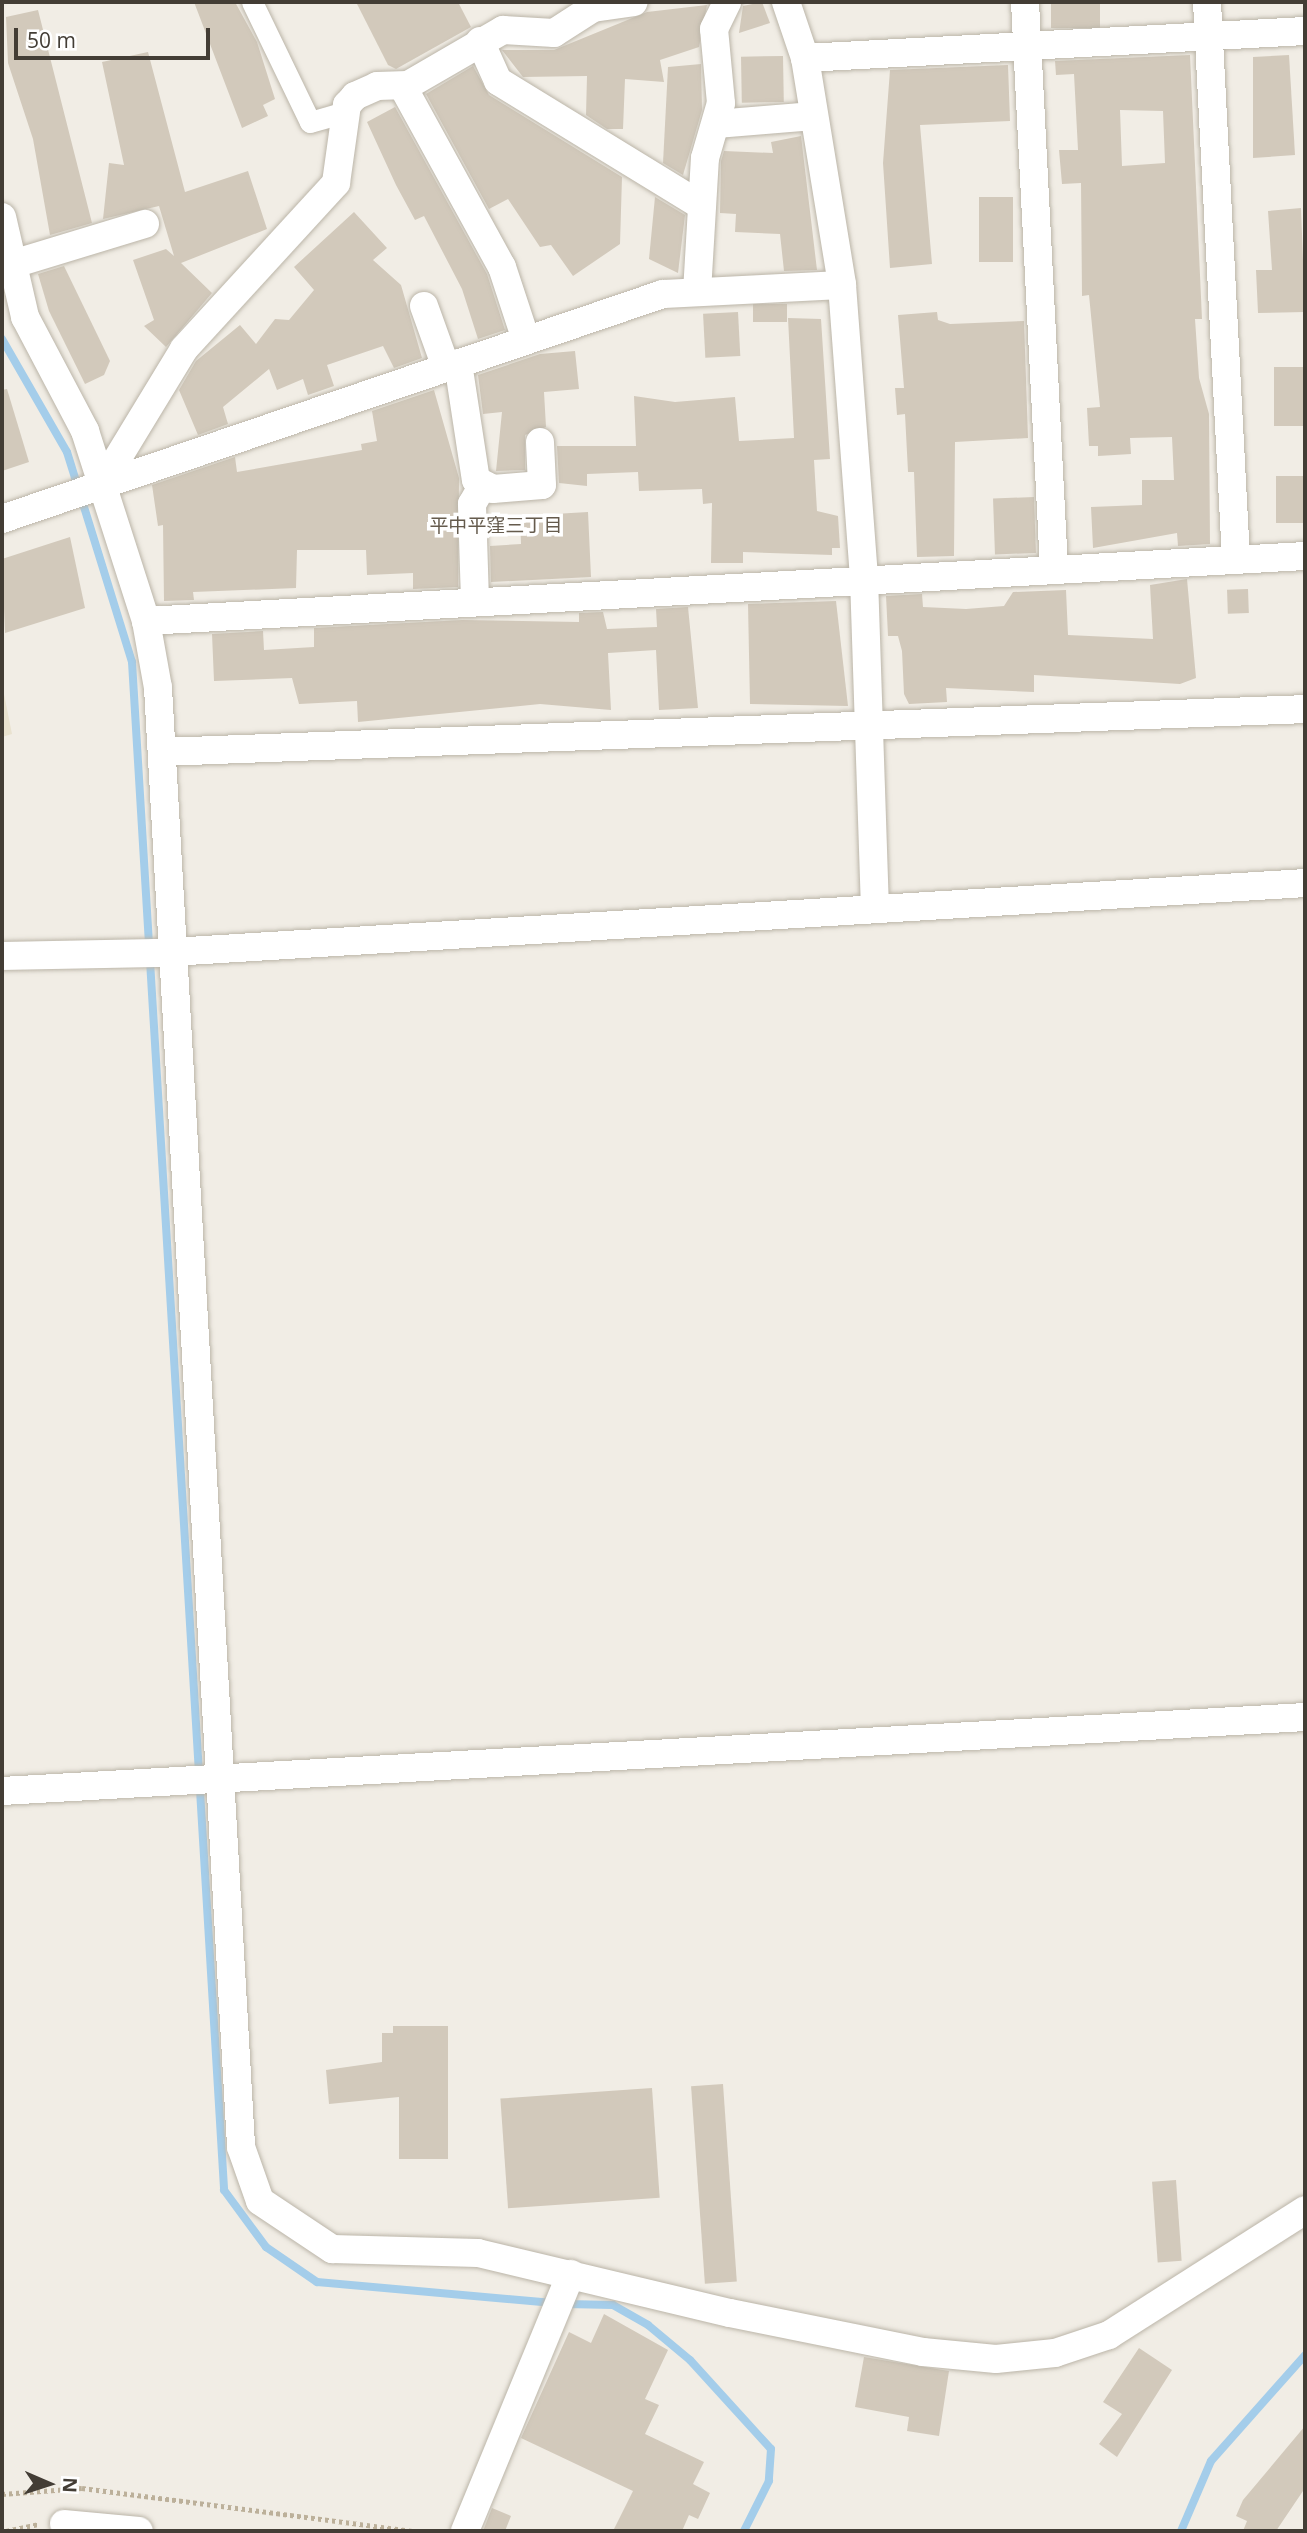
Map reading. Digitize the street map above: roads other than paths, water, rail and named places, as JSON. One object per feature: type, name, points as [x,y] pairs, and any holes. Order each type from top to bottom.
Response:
[{"type":"street","points":[[251,2],[310,122],[346,112]]},
{"type":"street","points":[[102,484],[184,349],[336,183],[346,112],[365,89],[402,88],[480,41],[511,29],[554,33],[593,8],[634,2]]},
{"type":"street","points":[[697,292],[702,206],[721,86],[714,29],[727,2]]},
{"type":"street","points":[[786,2],[805,58],[842,285],[864,578],[875,908]]},
{"type":"street","points":[[1025,2],[1054,569]]},
{"type":"street","points":[[1207,2],[1236,560]]},
{"type":"street","points":[[805,58],[1305,31]]},
{"type":"street","points":[[480,41],[498,81],[529,94],[702,206]]},
{"type":"street","points":[[402,88],[502,267],[526,340]]},
{"type":"street","points":[[716,124],[814,116]]},
{"type":"street","points":[[2,217],[13,264],[12,312],[85,431],[146,621],[162,752],[155,953],[214,1780],[241,2147],[260,2201],[331,2249],[478,2253],[821,2332],[996,2359],[1055,2353],[1109,2335],[1305,2210]]},
{"type":"street","points":[[13,264],[145,224]]},
{"type":"street","points":[[2,519],[73,499],[102,484],[663,294],[842,285]]},
{"type":"street","points":[[424,306],[452,365],[476,480],[483,485],[541,485],[540,442]]},
{"type":"street","points":[[475,601],[471,512],[483,485]]},
{"type":"street","points":[[146,621],[864,578],[1305,556]]},
{"type":"street","points":[[162,752],[1305,709]]},
{"type":"street","points":[[2,956],[155,953],[1305,883]]},
{"type":"street","points":[[2,1791],[1305,1717]]},
{"type":"street","points":[[465,2531],[572,2274]]},
{"type":"street","points":[[64,2524],[139,2531]]},
{"type":"waterway","points":[[2,339],[67,452],[132,662],[224,2190],[266,2247],[317,2282],[553,2303]]},
{"type":"waterway","points":[[566,2304],[613,2305],[648,2325],[690,2360],[771,2449],[769,2481],[744,2531]]},
{"type":"waterway","points":[[1181,2531],[1211,2461],[1305,2355]]},
{"type":"district","name":"平中平窪三丁目","points":[[496,526]]}]
